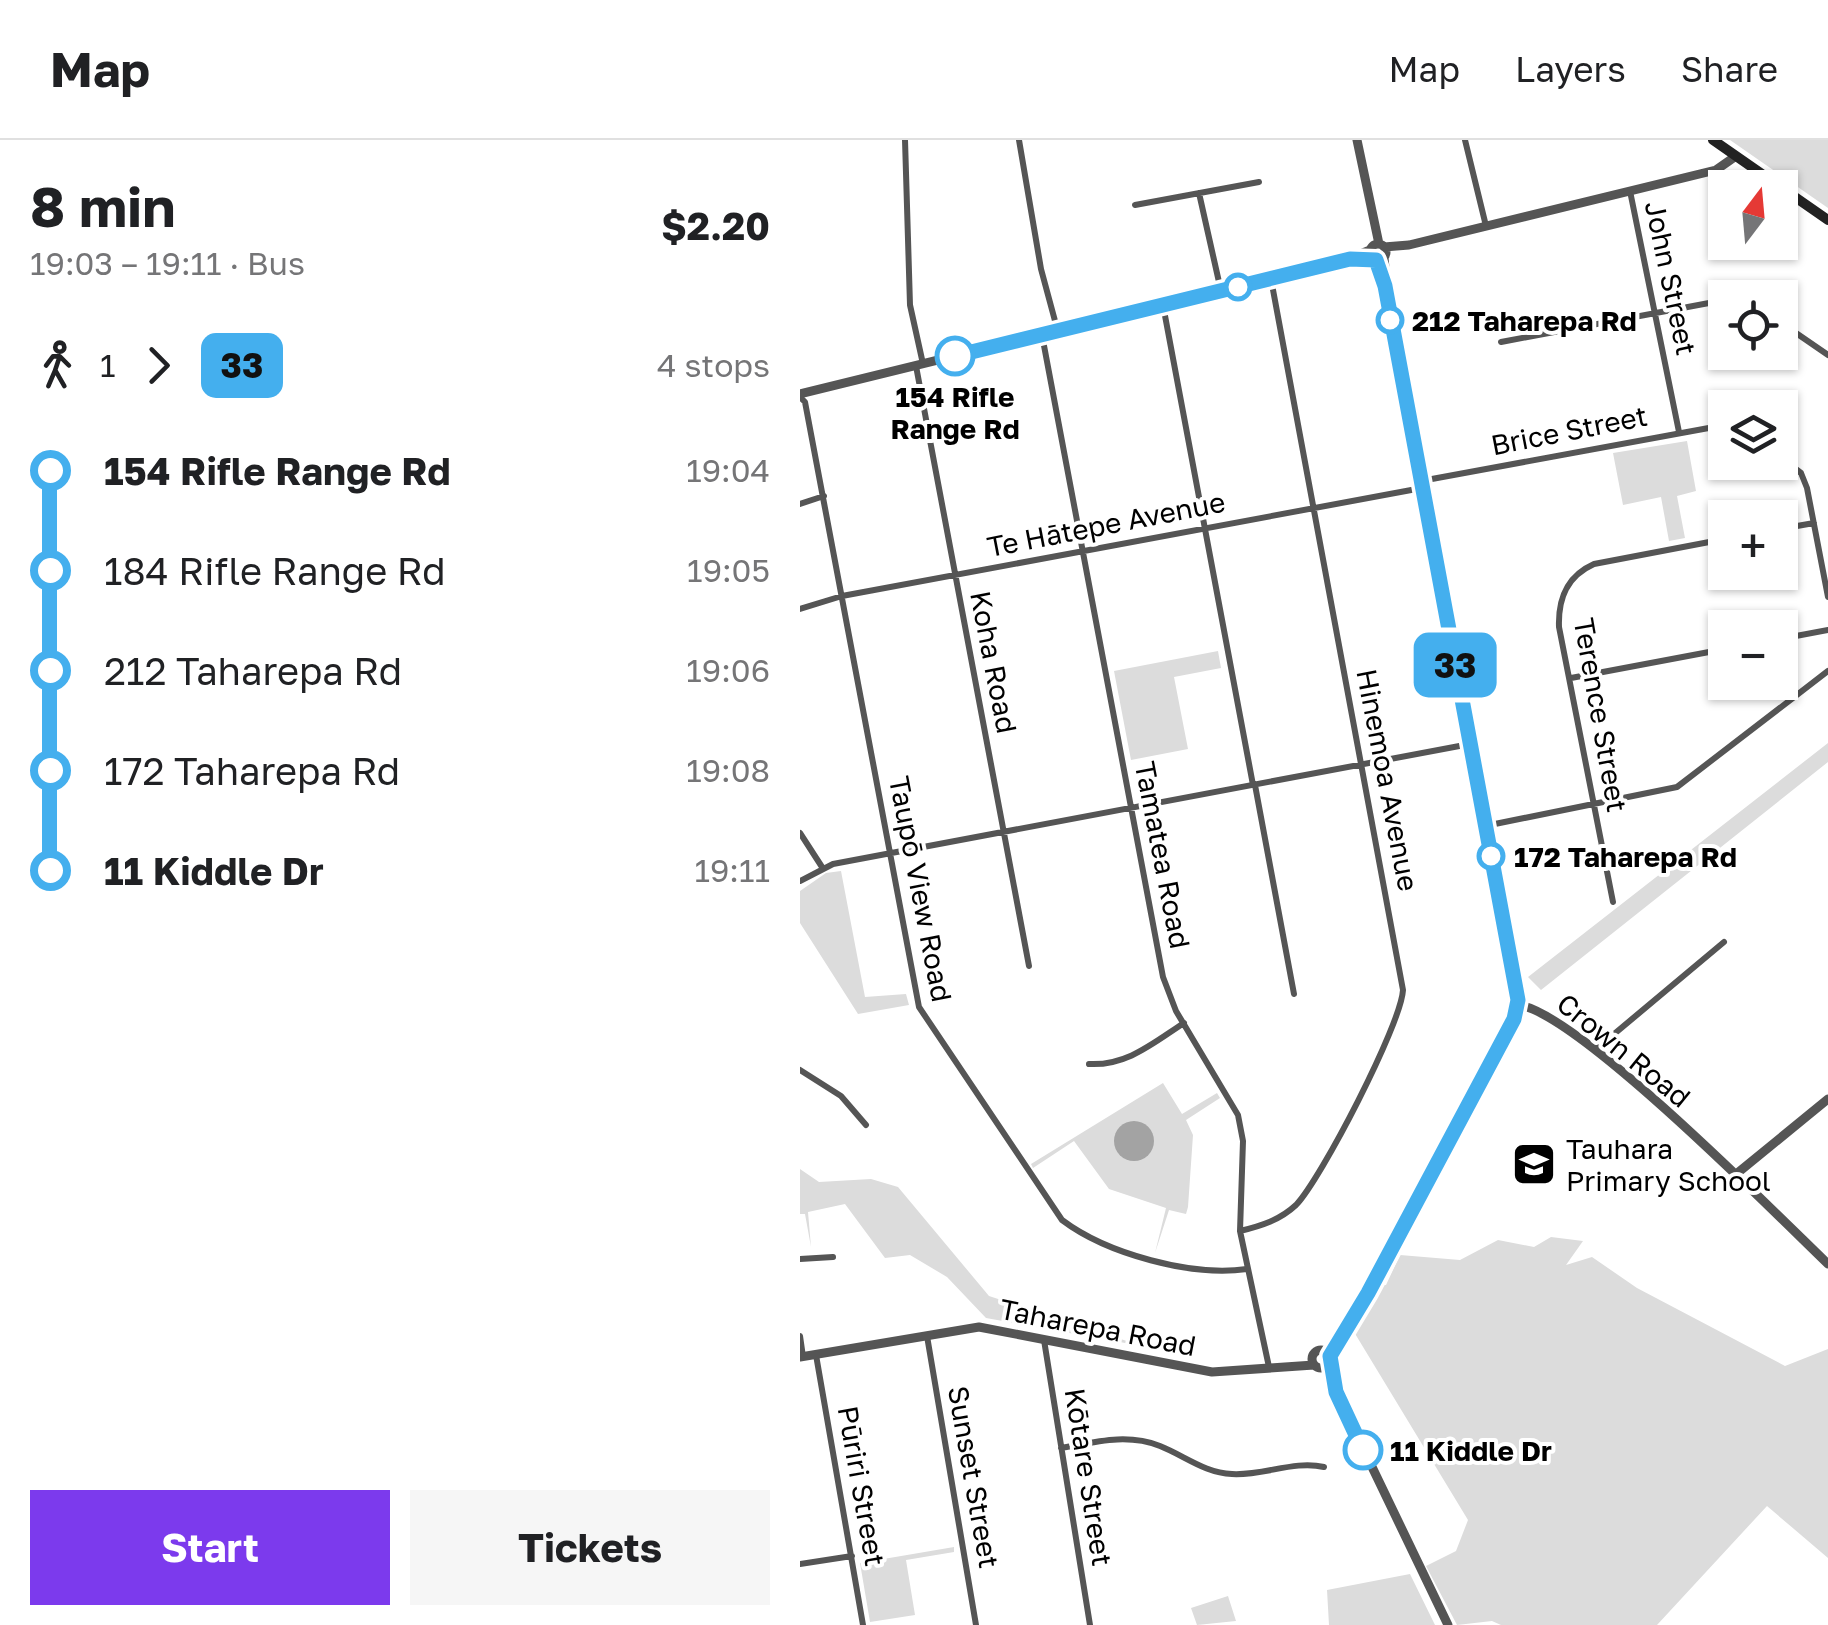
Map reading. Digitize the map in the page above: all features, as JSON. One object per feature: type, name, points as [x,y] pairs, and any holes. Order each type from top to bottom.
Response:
[{"type":"main road","points":[[1713,140],[1828,220]]},
{"type":"street","name":"Koha Road","points":[[905,140],[910,312],[1029,966]]},
{"type":"street","points":[[1019,140],[1040,269],[1058,332]]},
{"type":"street","points":[[1357,140],[1518,1005],[1410,1214],[1349,1321],[1320,1359],[1448,1625]]},
{"type":"street","points":[[1465,140],[1486,226]]},
{"type":"street","points":[[800,396],[1716,170],[1736,156]]},
{"type":"street","points":[[1135,205],[1259,182]]},
{"type":"street","name":"John Street","points":[[1630,191],[1678,432]]},
{"type":"street","points":[[1199,193],[1220,291]]},
{"type":"street","name":"Hinemoa Avenue","points":[[1240,1231],[1276,1220],[1304,1196],[1401,1008],[1402,973],[1271,278]]},
{"type":"street","points":[[1501,342],[1708,303]]},
{"type":"street","points":[[1163,305],[1294,994]]},
{"type":"street","points":[[1798,334],[1828,355]]},
{"type":"street","name":"Tamatea Road","points":[[1042,335],[1163,977],[1184,1023],[1238,1115],[1243,1140],[1240,1231],[1270,1367]]},
{"type":"street","name":"Taupō View Road","points":[[800,396],[805,402],[824,496],[921,1014],[1051,1208],[1085,1235],[1180,1268],[1204,1273],[1247,1269]]},
{"type":"street","name":"Brice Street","points":[[1421,484],[1708,428]]},
{"type":"street","points":[[1798,474],[1805,480],[1828,597]]},
{"type":"street","name":"Te Hātepe Avenue","points":[[800,609],[842,596],[1314,508],[1421,484]]},
{"type":"street","points":[[800,504],[824,496]]},
{"type":"street","points":[[1798,526],[1814,523]]},
{"type":"street","name":"Terence Street","points":[[1613,902],[1559,616],[1564,590],[1577,574],[1606,560],[1708,542]]},
{"type":"street","points":[[1798,636],[1828,630]]},
{"type":"street","points":[[1571,678],[1708,653]]},
{"type":"street","points":[[1486,826],[1677,788],[1828,671]]},
{"type":"street","points":[[800,881],[822,867],[890,853],[1470,744]]},
{"type":"street","points":[[800,833],[822,867]]},
{"type":"street","points":[[1594,1051],[1724,942]]},
{"type":"street","name":"Crown Road","points":[[1518,1005],[1546,1012],[1594,1051],[1735,1175],[1828,1264]]},
{"type":"street","points":[[1089,1064],[1116,1063],[1184,1023]]},
{"type":"street","points":[[800,1070],[841,1096],[866,1125]]},
{"type":"street","points":[[1735,1175],[1828,1099]]},
{"type":"street","points":[[800,1259],[832,1257]]},
{"type":"street","name":"Taharepa Road","points":[[802,1357],[979,1327],[1044,1336],[1212,1372],[1320,1359]]},
{"type":"street","points":[[800,1336],[802,1357]]},
{"type":"street","name":"Sunset Street","points":[[927,1336],[976,1625]]},
{"type":"street","name":"Kōtare Street","points":[[1044,1336],[1090,1625]]},
{"type":"street","name":"Pūriri Street","points":[[816,1355],[863,1625]]},
{"type":"street","points":[[1061,1448],[1135,1439],[1220,1473],[1252,1474],[1309,1464],[1324,1467]]},
{"type":"street","points":[[800,1564],[852,1556]]},
{"type":"shaded area","points":[[1730,140],[1828,140],[1828,208],[1798,187],[1798,170],[1773,170]]},
{"type":"shaded area","points":[[1687,441],[1696,491],[1677,496],[1685,538],[1669,541],[1661,497],[1623,505],[1613,453]]},
{"type":"shaded area","points":[[1218,651],[1221,668],[1174,677],[1188,749],[1131,760],[1114,671]]},
{"type":"shaded area","points":[[1828,743],[1828,762],[1541,990],[1528,977]]},
{"type":"shaded area","points":[[841,871],[865,997],[906,994],[909,1005],[858,1014],[800,923],[800,891],[826,873]]},
{"type":"shaded area","points":[[1163,1083],[1182,1114],[1217,1093],[1220,1098],[1186,1120],[1193,1135],[1188,1207],[1186,1214],[1169,1210],[1155,1253],[1166,1208],[1109,1189],[1074,1141],[1033,1168],[1031,1164]]},
{"type":"shaded area","points":[[1134,1121],[1148,1127],[1154,1141],[1148,1155],[1134,1161],[1120,1155],[1114,1141],[1120,1127]]},
{"type":"shaded area","points":[[800,1169],[819,1182],[871,1179],[898,1187],[989,1296],[1142,1346],[986,1318],[947,1277],[910,1255],[885,1258],[845,1204],[808,1212],[811,1247],[805,1214],[800,1214]]},
{"type":"shaded area","points":[[1551,1237],[1583,1241],[1566,1265],[1592,1257],[1637,1288],[1785,1366],[1828,1349],[1828,1558],[1767,1506],[1657,1625],[1501,1625],[1492,1621],[1457,1625],[1426,1566],[1456,1551],[1468,1520],[1354,1332],[1380,1285],[1386,1285],[1400,1255],[1460,1260],[1498,1240],[1534,1247]]},
{"type":"shaded area","points":[[954,1547],[954,1552],[906,1560],[915,1615],[870,1622],[860,1563]]},
{"type":"shaded area","points":[[1410,1574],[1435,1625],[1329,1625],[1327,1590]]},
{"type":"shaded area","points":[[1228,1596],[1236,1621],[1197,1625],[1191,1608]]},
{"type":"bus line","name":"33","points":[[955,356],[1350,259],[1376,260],[1385,286],[1518,1000],[1514,1019],[1368,1293],[1330,1356],[1336,1392],[1363,1450]]},
{"type":"place","name":"212 Taharepa Rd","points":[[1390,320]]},
{"type":"place","name":"154 Rifle Range Rd","points":[[955,356]]},
{"type":"place","name":"172 Taharepa Rd","points":[[1491,856]]},
{"type":"place","name":"Tauhara Primary School","points":[[1534,1164]]},
{"type":"place","name":"11 Kiddle Dr","points":[[1363,1450]]}]
